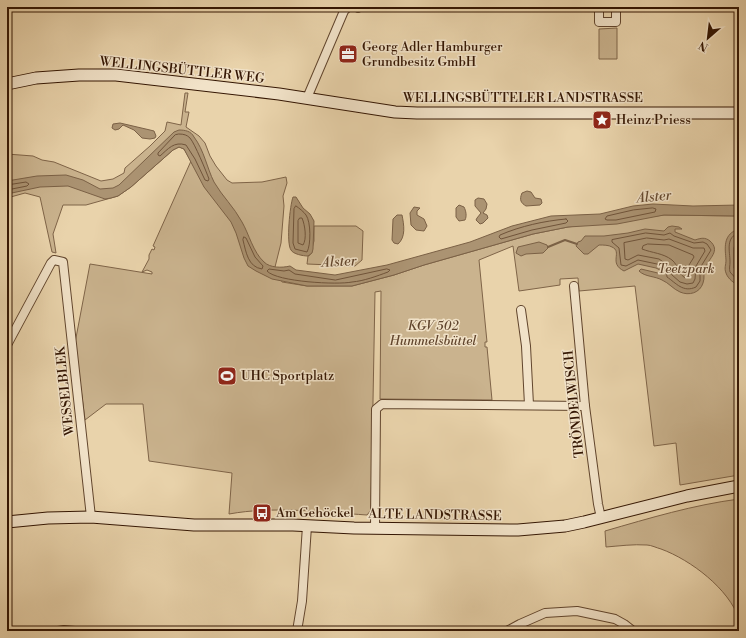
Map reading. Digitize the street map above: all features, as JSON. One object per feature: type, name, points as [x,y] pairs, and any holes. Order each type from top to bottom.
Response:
[{"type":"main road","name":"WELLINGSBÜTTLER WEG","points":[[7,84],[36,78],[79,75],[116,75],[307,98]]},
{"type":"main road","name":"WELLINGSBÜTTELER LANDSTRASSE","points":[[307,98],[395,112],[417,113],[739,113]]},
{"type":"main road","name":"ALTE LANDSTRASSE","points":[[7,522],[48,518],[91,517],[194,525],[518,530],[565,526],[687,496],[739,486]]},
{"type":"street","points":[[307,98],[344,11],[348,7]]},
{"type":"street","points":[[599,7],[599,22],[616,22],[616,7]]},
{"type":"street","name":"WESSELBLEK","points":[[7,345],[51,263],[54,260],[63,262],[91,517]]},
{"type":"street","name":"TRÖNDELWISCH","points":[[574,286],[585,406],[601,518]]},
{"type":"street","points":[[521,310],[526,346],[529,405]]},
{"type":"street","points":[[375,528],[376,408],[382,404],[585,406]]},
{"type":"street","points":[[297,631],[302,602],[307,526]]},
{"type":"street","points":[[507,631],[545,614],[577,611],[615,619],[633,631]]},
{"type":"street","points":[[58,631],[76,631]]},
{"type":"green space","points":[[617,28],[617,59],[599,59],[599,29]]},
{"type":"green space","points":[[185,93],[188,93],[185,112],[189,112],[186,127],[199,136],[205,143],[210,156],[227,180],[232,183],[262,182],[286,177],[287,183],[283,196],[284,206],[281,243],[275,267],[282,282],[307,286],[352,286],[533,234],[568,227],[664,215],[739,216],[739,475],[680,485],[676,443],[654,446],[635,286],[579,291],[578,278],[560,279],[560,285],[519,291],[513,246],[479,260],[487,342],[485,342],[485,347],[487,347],[492,400],[380,399],[381,291],[375,292],[371,510],[367,515],[280,510],[263,510],[229,514],[232,473],[149,461],[143,404],[106,404],[85,420],[75,343],[90,264],[152,274],[152,272],[147,270],[142,272],[149,259],[152,249],[154,250],[155,247],[153,246],[191,161],[184,149],[179,147],[173,150],[131,187],[118,196],[86,205],[63,205],[53,234],[56,253],[52,252],[40,197],[25,193],[7,198],[7,154],[33,156],[42,160],[54,162],[101,181],[113,179],[124,173],[125,168],[165,131],[167,122],[181,125]]},
{"type":"green space","points":[[314,226],[356,226],[363,231],[362,260],[355,266],[307,264],[308,256],[310,255],[314,241]]},
{"type":"green space","points":[[739,499],[739,619],[727,597],[708,577],[673,554],[649,545],[606,547],[605,531],[688,508]]},
{"type":"water","points":[[120,123],[154,131],[156,136],[155,138],[150,139],[142,138],[134,130],[123,125],[119,129],[115,130],[112,128],[113,124]]},
{"type":"water","points":[[179,130],[188,131],[193,135],[214,182],[239,217],[260,258],[267,264],[276,267],[290,266],[296,270],[335,275],[387,265],[470,242],[512,226],[551,216],[600,214],[633,206],[653,204],[693,206],[739,205],[739,216],[664,215],[617,224],[568,227],[533,234],[352,286],[307,286],[272,279],[248,266],[231,222],[204,187],[184,149],[179,147],[173,150],[131,187],[118,196],[111,198],[105,199],[68,186],[40,187],[7,194],[7,181],[37,176],[66,175],[83,180],[100,189],[113,188],[119,185],[174,132]]},
{"type":"water","points":[[527,191],[531,192],[535,198],[541,199],[542,203],[540,205],[524,205],[521,201],[522,193]]},
{"type":"water","points":[[293,197],[296,197],[314,221],[313,249],[312,253],[308,256],[294,253],[291,250],[289,240],[289,224]]},
{"type":"water","points":[[478,198],[484,199],[487,204],[483,213],[487,215],[488,218],[480,224],[476,220],[481,213],[475,206],[475,200]]},
{"type":"water","points":[[459,205],[465,209],[465,220],[459,221],[456,217],[456,208]]},
{"type":"water","points":[[414,207],[420,208],[417,211],[417,215],[424,219],[427,226],[424,231],[416,230],[411,225],[410,213]]},
{"type":"water","points":[[397,215],[402,215],[404,227],[401,241],[398,244],[394,243],[392,240],[393,219]]},
{"type":"water","points":[[672,226],[682,229],[675,229],[675,232],[695,240],[703,238],[710,241],[714,248],[713,254],[705,268],[702,286],[694,293],[687,294],[680,292],[664,281],[639,271],[641,269],[662,274],[662,271],[656,268],[638,264],[624,271],[617,265],[616,252],[611,246],[599,245],[588,254],[584,254],[576,246],[585,236],[604,236],[645,229],[664,231],[668,227]]},
{"type":"water","points":[[736,230],[739,230],[739,286],[730,279],[725,270],[725,251],[727,239]]},
{"type":"water","points":[[539,242],[547,245],[548,248],[543,253],[526,254],[521,256],[516,253],[518,247]]},
{"type":"waterway","points":[[548,247],[565,240],[577,244]]},
{"type":"place","name":"Georg Adler Hamburger Grundbesitz GmbH","points":[[348,54]]},
{"type":"place","name":"Heinz Priess","points":[[602,120]]},
{"type":"place","name":"UHC Sportplatz","points":[[227,376]]},
{"type":"place","name":"Am Gehöckel","points":[[262,513]]},
{"type":"water label","name":"Alster","points":[[654,197]]},
{"type":"water label","name":"Alster","points":[[339,262]]},
{"type":"park label","name":"Teetzpark","points":[[686,269]]},
{"type":"park label","name":"KGV 502 Hummelsbüttel","points":[[433,334]]}]
